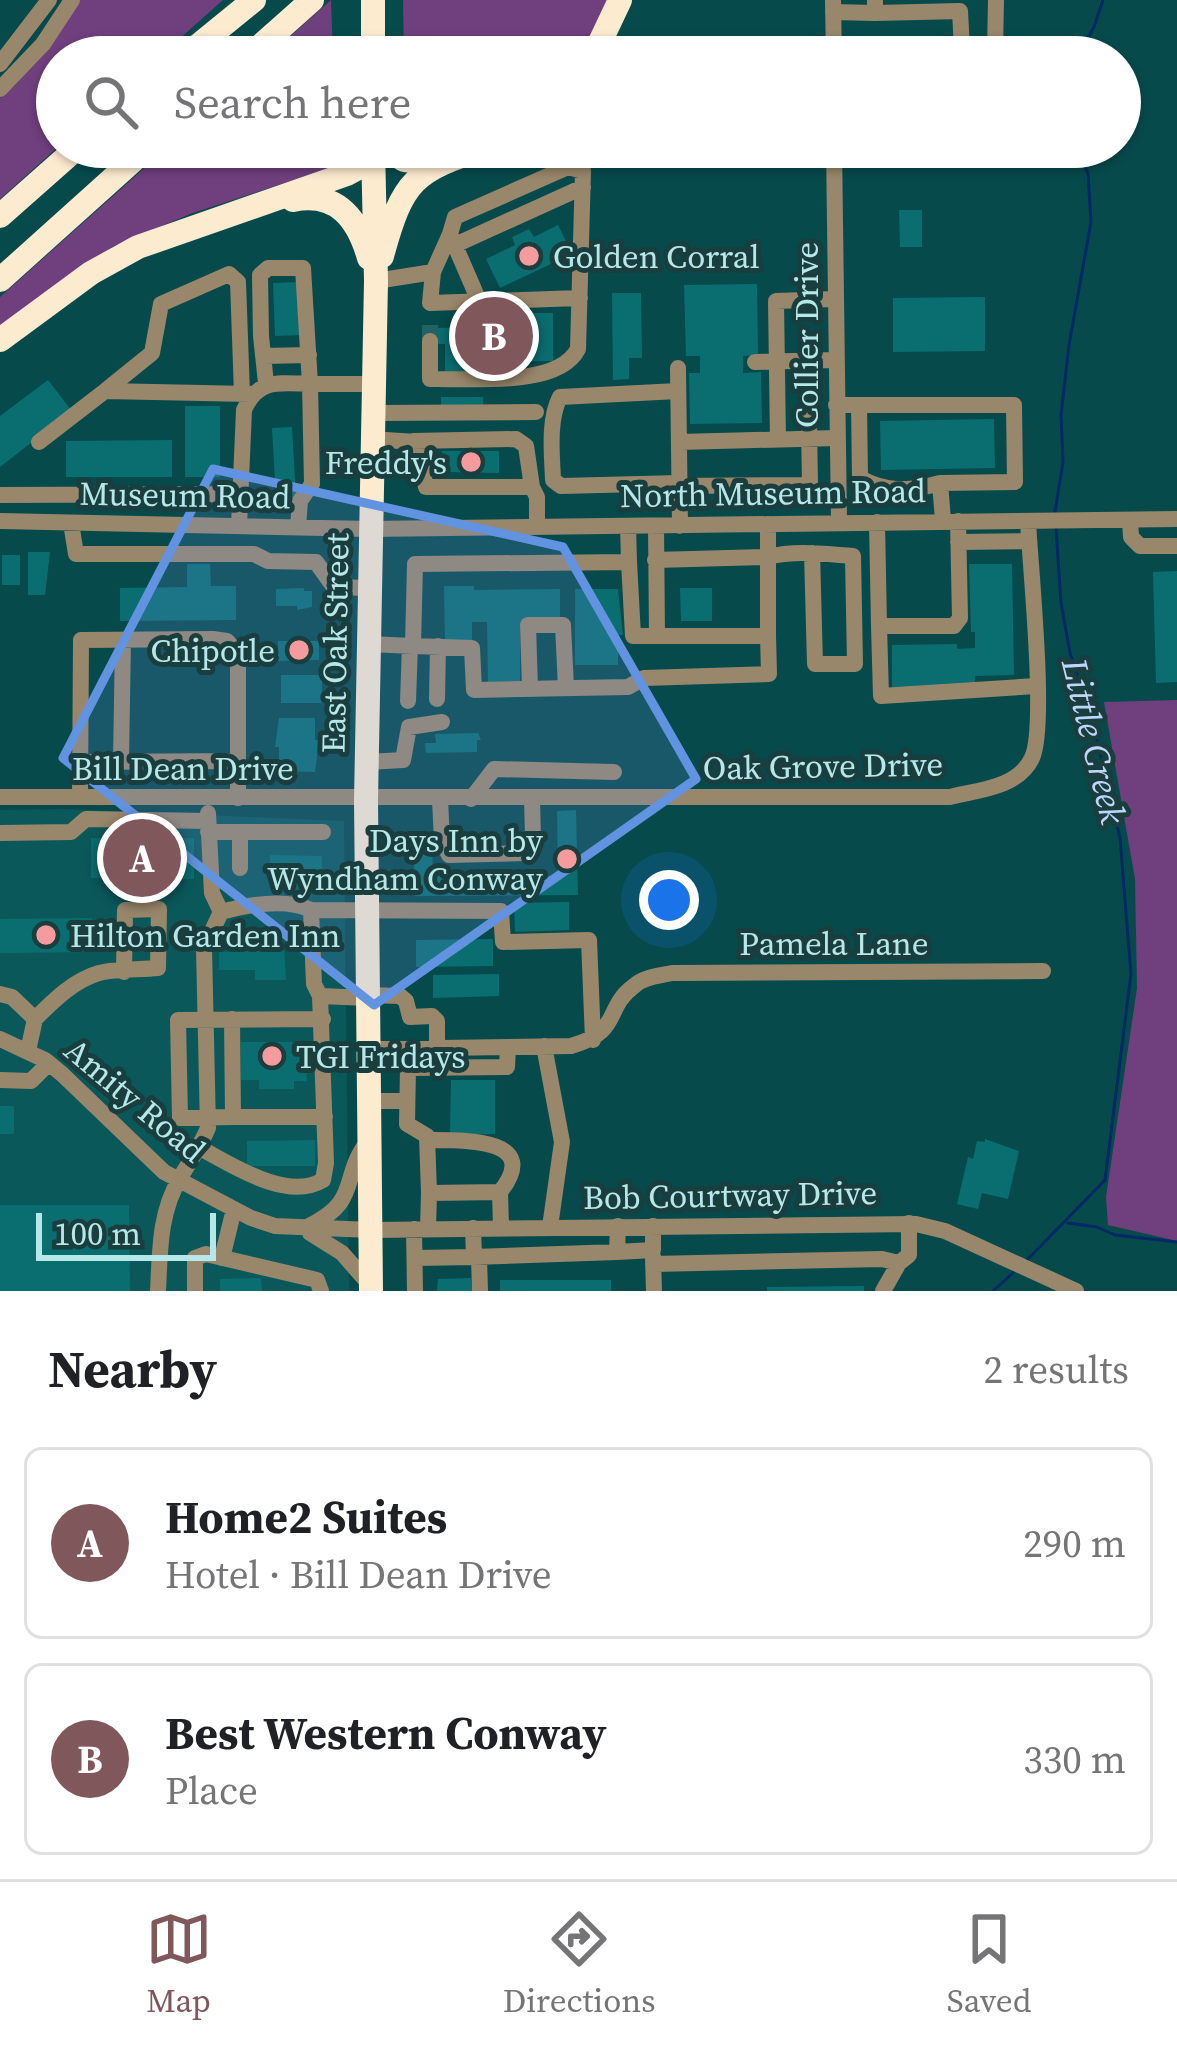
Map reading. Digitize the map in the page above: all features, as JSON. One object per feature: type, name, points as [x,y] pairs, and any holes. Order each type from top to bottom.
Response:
[{"type":"highway","points":[[210,36],[254,0]]},
{"type":"highway","points":[[272,36],[312,0]]},
{"type":"highway","points":[[373,0],[373,36]]},
{"type":"highway","points":[[603,36],[620,0]]},
{"type":"highway","points":[[0,217],[55,168]]},
{"type":"highway","points":[[0,280],[125,168]]},
{"type":"highway","points":[[0,340],[118,257],[359,168]]},
{"type":"highway","name":"East Oak Street","points":[[369,1288],[366,800],[376,168]]},
{"type":"highway","points":[[376,281],[398,207],[419,175],[430,168]]},
{"type":"highway","points":[[238,211],[304,198],[335,203],[348,213],[362,237],[376,281]]},
{"type":"street","points":[[0,64],[50,0]]},
{"type":"street","points":[[48,36],[72,0]]},
{"type":"street","points":[[995,36],[996,0]]},
{"type":"street","points":[[834,36],[833,6],[960,11],[961,36]]},
{"type":"street","points":[[0,89],[36,51]]},
{"type":"street","points":[[566,168],[454,218],[452,239],[433,272],[430,311],[479,302],[580,298]]},
{"type":"street","points":[[430,341],[430,379],[546,375],[573,358],[578,349],[583,171],[572,168]]},
{"type":"street","name":"Collier Drive","points":[[834,168],[838,522]]},
{"type":"street","points":[[452,239],[479,302]]},
{"type":"street","points":[[254,554],[240,494],[244,410],[263,356],[260,274],[268,268],[306,271],[313,484],[300,501],[298,527]]},
{"type":"street","points":[[376,281],[433,272]]},
{"type":"street","points":[[39,442],[152,353],[160,304],[229,274],[238,282],[253,390]]},
{"type":"street","points":[[778,440],[776,301],[836,299]]},
{"type":"street","points":[[263,356],[309,355]]},
{"type":"street","points":[[755,362],[836,360]]},
{"type":"street","points":[[678,391],[560,397],[552,446],[553,480],[561,486],[810,485],[808,361]]},
{"type":"street","points":[[678,368],[680,526]]},
{"type":"street","points":[[105,391],[373,384]]},
{"type":"street","points":[[836,405],[859,405],[1014,405],[1016,482],[880,489],[860,478],[859,405]]},
{"type":"street","points":[[372,426],[529,412],[522,443]]},
{"type":"street","points":[[372,426],[413,441],[516,439],[526,446],[529,486],[537,497],[537,526]]},
{"type":"street","points":[[679,442],[836,438]]},
{"type":"street","points":[[413,441],[420,448],[426,487],[529,486]]},
{"type":"street","points":[[880,626],[955,626],[960,618],[958,542],[940,483]]},
{"type":"street","points":[[0,495],[240,494]]},
{"type":"street","name":"North Museum Road","points":[[369,529],[1177,519]]},
{"type":"street","points":[[1130,520],[1131,537],[1140,546],[1177,546]]},
{"type":"street","name":"Museum Road","points":[[0,521],[369,529]]},
{"type":"street","name":"Oak Grove Drive","points":[[366,800],[950,797],[1008,783],[1032,758],[1037,717],[1029,541],[1037,521]]},
{"type":"street","points":[[877,522],[881,696],[1036,686]]},
{"type":"street","points":[[71,523],[72,548],[83,556],[254,554],[268,561],[316,562],[334,587],[368,588]]},
{"type":"street","points":[[368,644],[472,648],[474,690],[628,687],[644,678],[770,674],[768,524]]},
{"type":"street","points":[[628,526],[632,636],[768,636]]},
{"type":"street","points":[[656,526],[656,635]]},
{"type":"street","points":[[476,527],[478,562]]},
{"type":"street","points":[[958,542],[1029,541]]},
{"type":"street","points":[[655,560],[768,557],[786,552],[853,556],[855,664],[815,664],[812,554]]},
{"type":"street","points":[[408,701],[415,564],[628,562]]},
{"type":"street","points":[[530,689],[528,625],[563,625],[566,688]]},
{"type":"street","points":[[80,797],[81,640],[213,639],[227,641],[238,654],[238,798]]},
{"type":"street","points":[[121,762],[123,640]]},
{"type":"street","points":[[437,699],[438,646]]},
{"type":"street","points":[[367,762],[404,760],[409,727],[442,722]]},
{"type":"street","points":[[80,762],[238,761]]},
{"type":"street","points":[[471,799],[494,769],[614,772]]},
{"type":"street","name":"Bill Dean Drive","points":[[0,797],[366,800]]},
{"type":"street","points":[[158,1291],[161,1226],[178,1180],[200,1148],[208,1117],[205,948],[221,912],[212,893],[208,798]]},
{"type":"street","points":[[440,799],[442,841],[449,854],[526,853],[533,839],[532,799]]},
{"type":"street","points":[[0,833],[71,832],[86,819],[240,832],[323,832]]},
{"type":"street","points":[[240,832],[240,868]]},
{"type":"street","points":[[221,912],[298,904],[311,910],[367,912],[501,911],[503,942],[589,940],[593,1040],[572,1046],[508,1047],[408,1068],[407,1124],[427,1136],[429,1193],[415,1258],[415,1291]]},
{"type":"street","points":[[200,1148],[248,1174],[293,1187],[313,1186],[322,1180],[326,1163],[323,1019],[314,984],[311,910]]},
{"type":"street","name":"Pamela Lane","points":[[593,1040],[606,1030],[631,987],[650,977],[1043,971]]},
{"type":"street","points":[[28,1051],[35,1019],[61,994],[100,972],[124,972]]},
{"type":"street","points":[[0,994],[12,998],[35,1019]]},
{"type":"street","points":[[320,995],[400,995],[410,1017],[432,1016],[437,1021],[437,1048]]},
{"type":"street","points":[[232,1019],[233,1117]]},
{"type":"street","points":[[323,1019],[178,1020],[178,1040],[180,1118],[325,1117]]},
{"type":"street","name":"Amity Road","points":[[0,1039],[49,1064],[164,1172],[234,1209],[275,1226],[371,1230]]},
{"type":"street","points":[[544,1046],[562,1142],[550,1227]]},
{"type":"street","points":[[368,1049],[437,1048],[507,1074],[508,1047]]},
{"type":"street","points":[[0,1080],[31,1082],[49,1064]]},
{"type":"street","points":[[369,1101],[406,1101]]},
{"type":"street","name":"East Oak Street","points":[[298,1229],[330,1214],[346,1198],[356,1160],[370,1139]]},
{"type":"street","points":[[427,1140],[478,1140],[507,1153],[513,1164],[512,1178],[500,1192],[501,1228]]},
{"type":"street","points":[[429,1193],[500,1192]]},
{"type":"street","points":[[223,1258],[234,1209]]},
{"type":"street","points":[[883,1291],[909,1255],[908,1223]]},
{"type":"street","name":"Bob Courtway Drive","points":[[371,1230],[908,1223],[945,1231],[1076,1291]]},
{"type":"street","points":[[617,1252],[618,1226]]},
{"type":"street","points":[[652,1226],[654,1291]]},
{"type":"street","points":[[473,1228],[480,1291]]},
{"type":"street","name":"Amity Road","points":[[298,1229],[337,1249],[369,1288]]},
{"type":"street","points":[[415,1258],[617,1252],[899,1263]]},
{"type":"street","points":[[195,1291],[195,1258],[206,1254],[290,1282],[317,1280],[321,1291]]},
{"type":"highlighted area","points":[[213,469],[563,547],[696,779],[374,1005],[63,758]]},
{"type":"shaded area","points":[[79,0],[223,0],[183,36],[52,36]]},
{"type":"shaded area","points":[[331,0],[332,36],[291,36]]},
{"type":"shaded area","points":[[403,0],[610,0],[592,36],[404,36]]},
{"type":"shaded area","points":[[36,57],[36,167],[0,199],[0,98]]},
{"type":"shaded area","points":[[144,168],[330,168],[190,214],[114,246],[0,329],[0,297]]},
{"type":"shaded area","points":[[1177,700],[1177,1241],[1108,1225],[1106,1197],[1137,988],[1135,879],[1104,702]]},
{"type":"shaded area","points":[[0,810],[344,821],[349,1291],[0,1291]]},
{"type":"building","points":[[899,210],[922,210],[922,247],[900,247]]},
{"type":"building","name":"Golden Corral","points":[[558,225],[572,254],[500,288],[486,259],[515,245],[512,237],[529,229],[534,237]]},
{"type":"building","points":[[300,282],[302,335],[275,336],[273,283]]},
{"type":"building","points":[[757,284],[758,355],[743,356],[743,373],[761,372],[762,423],[690,424],[689,373],[700,373],[700,356],[686,356],[684,285]]},
{"type":"building","points":[[612,293],[641,293],[642,358],[629,358],[629,379],[613,380]]},
{"type":"building","points":[[985,297],[985,351],[893,352],[893,298]]},
{"type":"building","points":[[531,313],[553,313],[553,361],[468,362],[468,374],[445,374],[445,344],[436,344],[436,328],[531,325]]},
{"type":"building","points":[[48,380],[72,411],[0,467],[0,416]]},
{"type":"building","points":[[441,397],[483,397],[483,409],[441,409]]},
{"type":"building","points":[[185,406],[220,406],[220,477],[185,477]]},
{"type":"building","points":[[994,419],[995,468],[881,470],[880,421]]},
{"type":"building","points":[[292,427],[296,498],[276,499],[272,428]]},
{"type":"building","points":[[172,440],[172,477],[66,477],[66,441]]},
{"type":"building","name":"Freddy's","points":[[442,451],[499,451],[499,473],[442,472]]},
{"type":"building","points":[[28,552],[50,552],[45,595],[28,595]]},
{"type":"building","points":[[2,555],[20,555],[20,585],[2,585]]},
{"type":"building","points":[[187,564],[210,564],[211,586],[236,586],[236,620],[120,621],[120,588],[187,587]]},
{"type":"building","points":[[969,564],[1012,564],[1014,675],[975,676],[975,686],[892,688],[892,645],[975,648]]},
{"type":"building","points":[[1177,571],[1177,682],[1156,683],[1153,572]]},
{"type":"building","points":[[444,586],[560,589],[560,622],[520,623],[520,681],[488,682],[487,622],[472,622],[472,641],[445,641]]},
{"type":"building","points":[[680,588],[712,588],[712,621],[681,621]]},
{"type":"building","points":[[276,589],[312,591],[312,607],[276,606]]},
{"type":"building","points":[[575,589],[618,589],[623,635],[618,635],[618,665],[575,665]]},
{"type":"building","name":"Chipotle","points":[[278,641],[319,641],[319,660],[278,661]]},
{"type":"building","points":[[281,675],[322,675],[322,703],[281,703]]},
{"type":"building","points":[[279,718],[315,718],[315,740],[319,740],[315,772],[279,771],[279,747],[275,747]]},
{"type":"building","points":[[478,733],[481,740],[477,740],[477,752],[426,753],[425,743],[436,743],[435,734]]},
{"type":"building","name":"Days Inn by Wyndham Conway","points":[[576,810],[578,895],[415,896],[413,842],[424,840],[432,842],[433,876],[558,876],[557,811]]},
{"type":"building","points":[[91,838],[194,838],[194,879],[91,878]]},
{"type":"building","points":[[270,855],[322,856],[322,886],[269,885]]},
{"type":"building","points":[[569,902],[569,930],[515,932],[514,903]]},
{"type":"building","name":"Hilton Garden Inn","points":[[92,918],[92,952],[0,953],[0,919]]},
{"type":"building","points":[[493,939],[493,966],[416,967],[416,940]]},
{"type":"building","points":[[255,946],[284,946],[286,980],[255,980],[255,970],[219,970],[219,952],[255,951]]},
{"type":"building","points":[[499,974],[499,996],[433,998],[433,975]]},
{"type":"building","name":"TGI Fridays","points":[[241,1042],[303,1042],[307,1081],[294,1081],[294,1089],[259,1089],[259,1080],[241,1080]]},
{"type":"building","points":[[451,1080],[495,1080],[495,1134],[450,1135]]},
{"type":"building","points":[[0,1106],[14,1106],[14,1134],[0,1134]]},
{"type":"building","points":[[985,1139],[1019,1151],[1008,1199],[982,1193],[978,1209],[957,1204],[968,1157],[973,1159],[977,1141]]},
{"type":"building","points":[[315,1140],[315,1166],[247,1166],[247,1141]]},
{"type":"building","points":[[0,1205],[129,1205],[130,1291],[0,1291]]},
{"type":"building","points":[[261,1278],[262,1291],[220,1291],[220,1279]]},
{"type":"building","points":[[471,1278],[472,1291],[437,1291],[438,1279]]},
{"type":"building","points":[[500,1280],[611,1280],[611,1291],[500,1291]]},
{"type":"building","points":[[864,1286],[864,1291],[767,1291],[767,1287]]},
{"type":"waterway","name":"Little Creek","points":[[1089,36],[1103,0]]},
{"type":"waterway","name":"Little Creek","points":[[1055,512],[1063,462],[1061,415],[1069,345],[1091,222],[1086,168]]},
{"type":"waterway","name":"Little Creek","points":[[1025,1262],[1105,1180],[1131,974],[1120,838],[1093,723],[1070,653],[1056,528]]},
{"type":"waterway","points":[[1068,1223],[1115,1235],[1177,1242]]},
{"type":"waterway","name":"Little Creek","points":[[993,1291],[1014,1272]]},
{"type":"tunnel","points":[[430,319],[430,341]]},
{"type":"place","name":"Golden Corral","points":[[529,256]]},
{"type":"place","name":"Best Western Conway","points":[[494,336]]},
{"type":"place","name":"Freddy's","points":[[471,462]]},
{"type":"place","name":"Chipotle","points":[[299,650]]},
{"type":"place","name":"Home2 Suites","points":[[142,858]]},
{"type":"place","name":"Days Inn by Wyndham Conway","points":[[567,859]]},
{"type":"place","name":"Hilton Garden Inn","points":[[46,935]]},
{"type":"place","name":"TGI Fridays","points":[[272,1056]]}]
